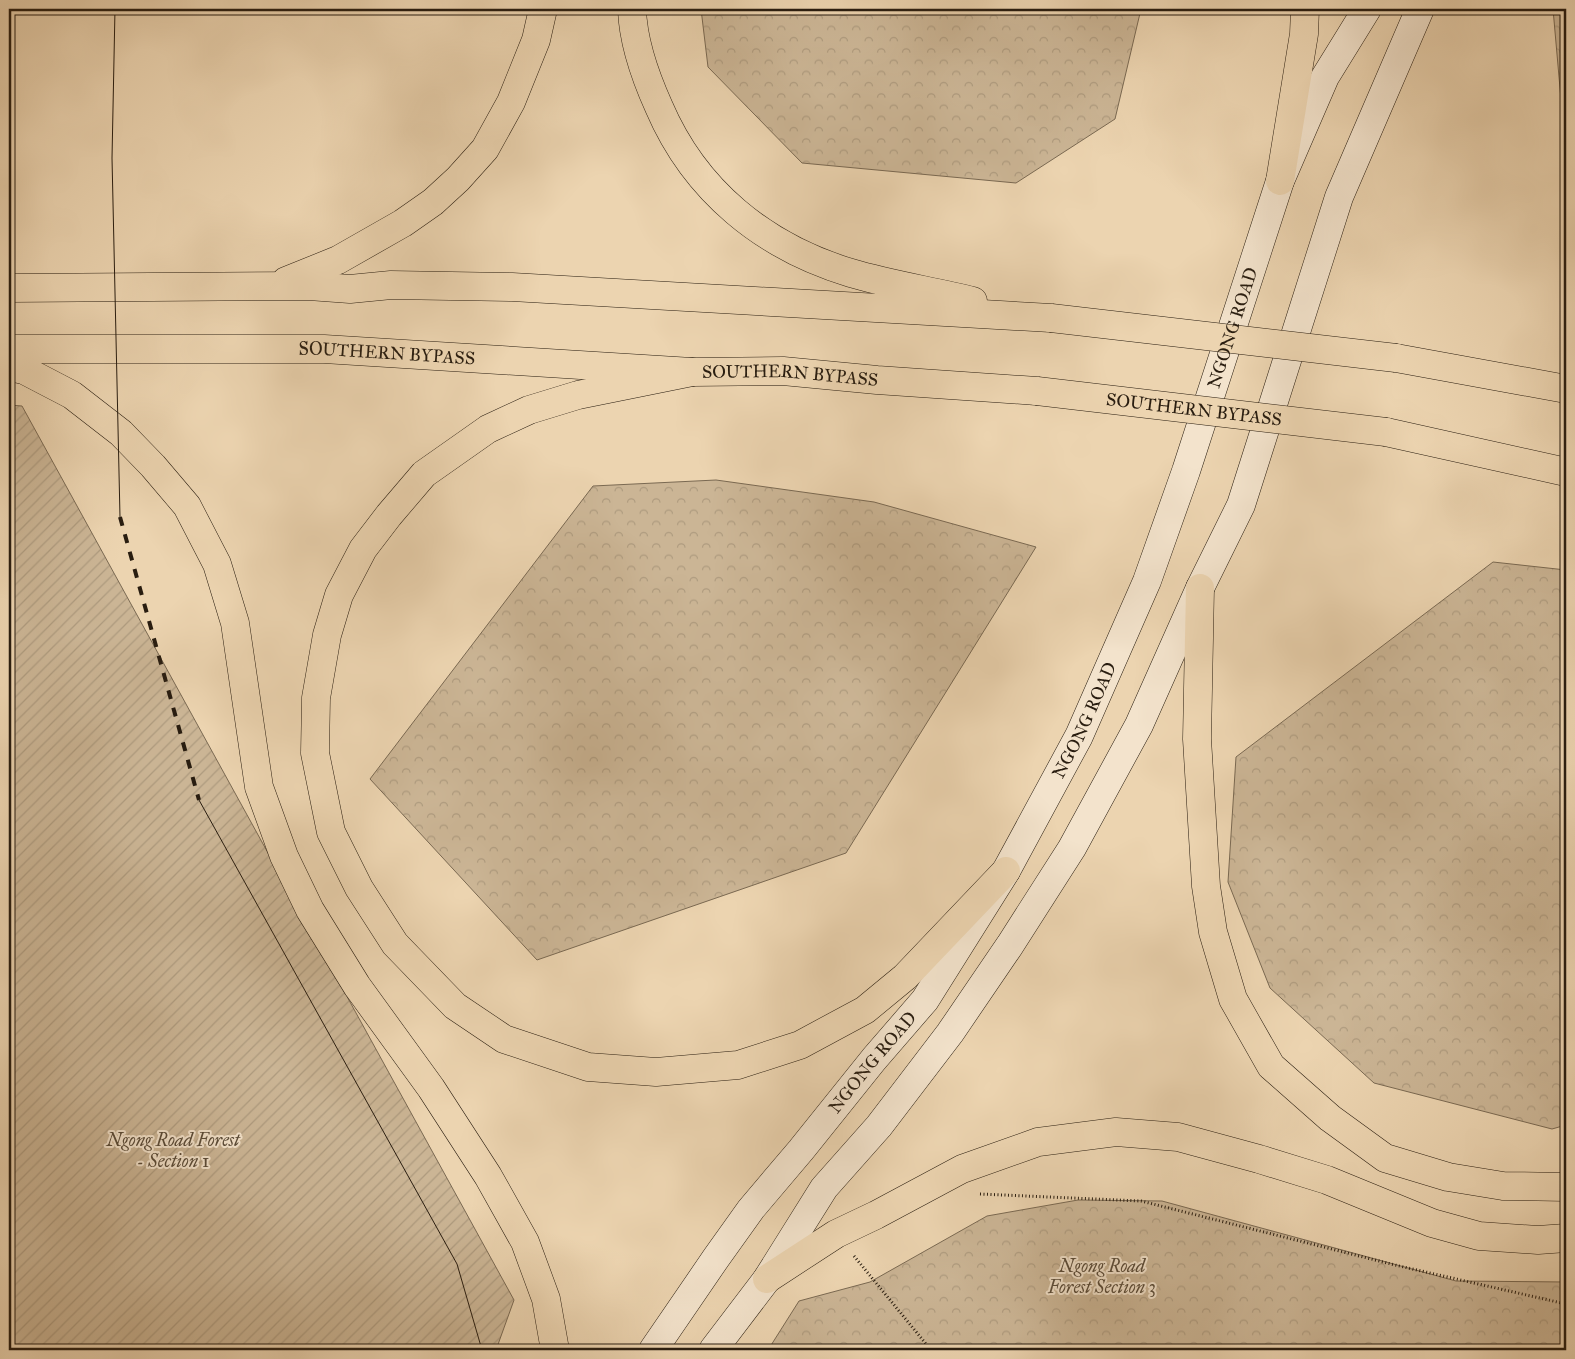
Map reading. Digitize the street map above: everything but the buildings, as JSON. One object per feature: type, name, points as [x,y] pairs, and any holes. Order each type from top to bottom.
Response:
[{"type":"highway","points":[[273,287],[338,260],[433,202],[458,179],[485,149],[511,102],[536,40],[543,9]]},
{"type":"highway","points":[[632,9],[632,30],[648,82],[669,131],[698,174],[739,216],[769,237],[800,253],[851,273],[1051,318]]},
{"type":"highway","points":[[1280,182],[1304,34],[1305,9]]},
{"type":"highway","points":[[9,288],[350,288],[391,285],[512,287],[1051,318],[1396,358],[1566,389]]},
{"type":"highway","name":"SOUTHERN BYPASS","points":[[9,349],[324,349],[692,372],[783,371],[877,380],[1038,391],[1386,432],[1566,472]]},
{"type":"highway","points":[[9,367],[24,370],[72,395],[121,433],[153,466],[187,506],[217,564],[235,623],[259,787],[284,856],[310,910],[357,986],[431,1088],[488,1176],[525,1242],[546,1299],[555,1350]]},
{"type":"highway","points":[[692,372],[578,395],[529,410],[488,428],[424,474],[363,549],[339,595],[326,635],[316,698],[315,752],[331,832],[359,888],[395,944],[455,1006],[504,1039],[588,1067],[656,1072],[738,1065],[800,1045],[865,1010],[905,977],[1006,871]]},
{"type":"highway","points":[[1200,588],[1197,739],[1206,886],[1211,923],[1233,999],[1271,1066],[1330,1118],[1385,1158],[1448,1177],[1503,1186],[1566,1186]]},
{"type":"highway","points":[[767,1279],[836,1234],[876,1216],[962,1169],[1038,1142],[1116,1132],[1178,1137],[1259,1159],[1328,1180],[1432,1223],[1479,1236],[1538,1240],[1566,1238]]},
{"type":"main road","name":"NGONG ROAD","points":[[653,1350],[751,1209],[925,1000],[1006,871],[1079,736],[1147,581],[1189,462],[1280,182],[1325,76],[1367,9]]},
{"type":"main road","points":[[713,1350],[767,1279],[824,1188],[879,1126],[950,1033],[1010,945],[1072,848],[1139,725],[1200,588],[1241,505],[1339,197],[1420,9]]},
{"type":"path","points":[[977,1194],[1141,1201],[1395,1265],[1566,1304]]},
{"type":"path","points":[[836,1234],[931,1350]]},
{"type":"green space","points":[[701,9],[1141,9],[1115,119],[1016,183],[802,163],[708,67]]},
{"type":"green space","points":[[1553,9],[1566,9],[1566,156]]},
{"type":"green space","name":"Ngong Road Forest - Section 1","points":[[9,405],[22,406],[514,1300],[496,1350],[9,1350]]},
{"type":"green space","points":[[716,480],[874,502],[1036,547],[846,853],[537,960],[370,779],[593,486]]},
{"type":"green space","points":[[1493,562],[1566,570],[1566,1125],[1552,1129],[1374,1083],[1270,988],[1228,882],[1236,757]]},
{"type":"green space","name":"Ngong Road Forest Section 3","points":[[1078,1200],[1162,1201],[1456,1281],[1566,1282],[1566,1350],[768,1350],[799,1301],[870,1282],[987,1216]]},
{"type":"tram line","points":[[115,9],[112,158],[120,517]]},
{"type":"tram line","points":[[199,800],[457,1264],[482,1350]]},
{"type":"railway","points":[[120,517],[199,800]]}]
